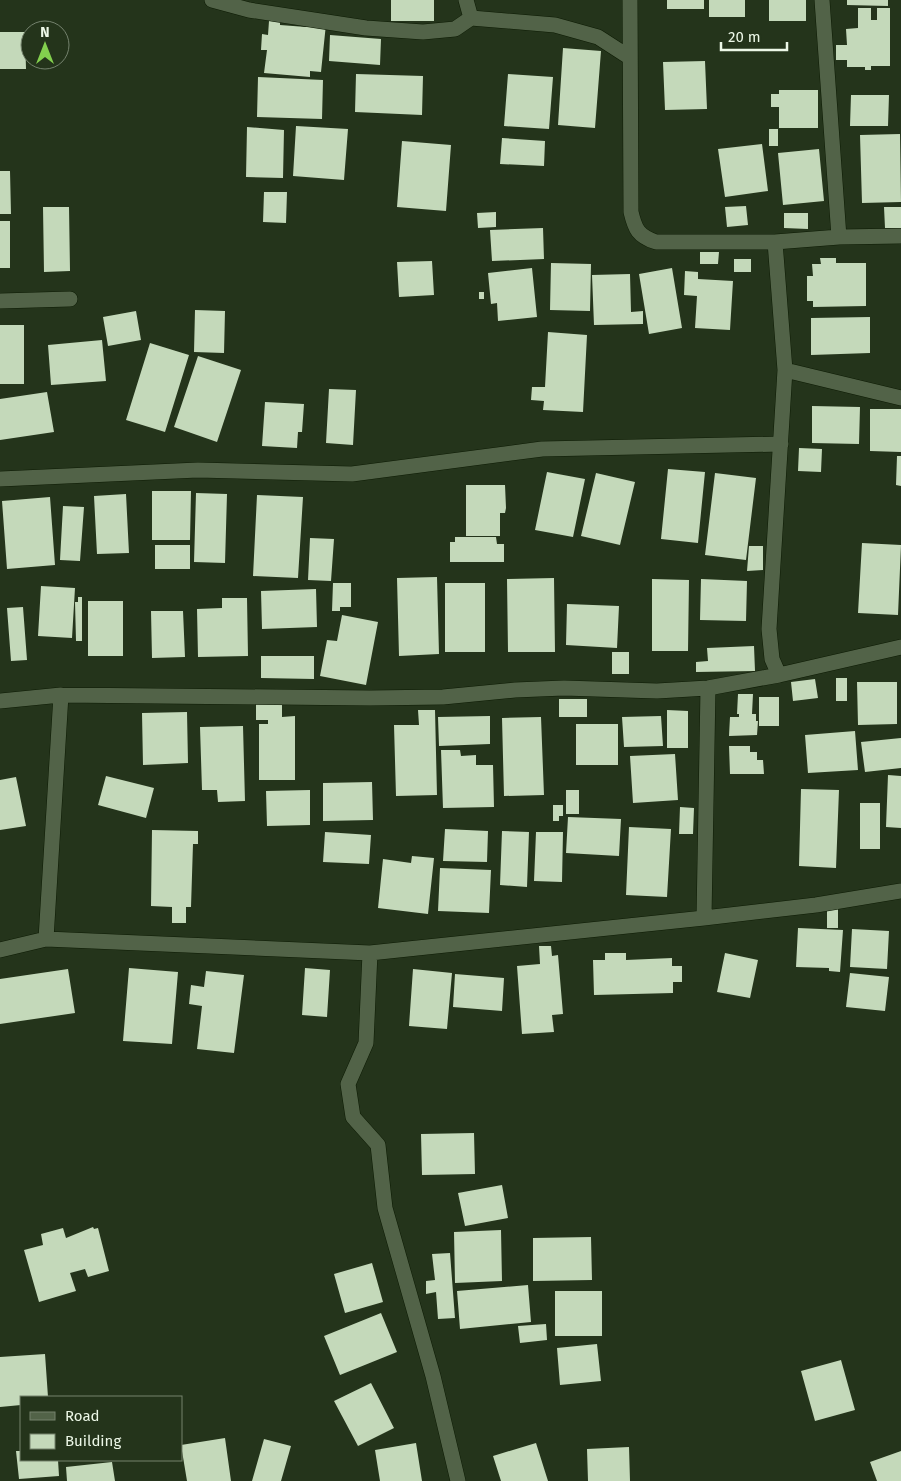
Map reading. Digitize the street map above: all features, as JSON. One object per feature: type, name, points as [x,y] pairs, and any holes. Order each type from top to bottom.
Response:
[{"type":"street","points":[[212,0],[259,12],[366,28],[423,32],[455,29],[472,18],[555,25],[598,37],[629,56]]},
{"type":"street","points":[[466,0],[472,18]]},
{"type":"street","points":[[630,0],[631,212],[636,231],[644,238],[656,242],[775,242],[839,237],[901,236]]},
{"type":"street","points":[[822,0],[839,237]]},
{"type":"street","points":[[775,242],[785,370],[769,592],[769,629],[772,659],[779,675]]},
{"type":"street","points":[[0,300],[70,299]]},
{"type":"street","points":[[785,370],[901,398]]},
{"type":"street","points":[[0,479],[198,470],[352,474],[542,448],[781,444]]},
{"type":"street","points":[[0,701],[61,695],[443,697],[514,690],[564,688],[658,692],[708,688],[779,675],[901,646]]},
{"type":"street","points":[[704,918],[708,688]]},
{"type":"street","points":[[46,939],[61,695]]},
{"type":"street","points":[[0,950],[46,939],[370,953],[816,905],[901,891]]},
{"type":"street","points":[[370,953],[366,1043],[348,1084],[353,1117],[378,1145],[385,1208],[433,1376],[458,1481]]},
{"type":"building","points":[[391,0],[434,0],[434,21],[391,21]]},
{"type":"building","points":[[667,0],[704,0],[704,9],[667,9]]},
{"type":"building","points":[[709,0],[745,0],[745,17],[709,17]]},
{"type":"building","points":[[769,0],[806,0],[806,21],[769,21]]},
{"type":"building","points":[[847,0],[888,0],[888,6],[847,5]]},
{"type":"building","points":[[858,8],[871,8],[871,20],[877,20],[877,8],[890,8],[890,66],[871,66],[871,70],[865,70],[865,67],[847,67],[847,60],[836,60],[836,45],[847,45],[846,29],[858,28]]},
{"type":"building","points":[[269,21],[280,21],[280,25],[306,27],[307,22],[326,24],[321,72],[310,71],[310,77],[264,73],[267,50],[261,50],[262,34],[268,35]]},
{"type":"building","points":[[0,32],[20,32],[20,69],[0,69]]},
{"type":"building","points":[[330,35],[381,39],[380,65],[329,61]]},
{"type":"building","points":[[563,48],[601,51],[595,128],[558,125]]},
{"type":"building","points":[[705,61],[707,109],[665,110],[663,62]]},
{"type":"building","points":[[356,74],[423,76],[422,115],[355,112]]},
{"type":"building","points":[[508,74],[553,77],[549,129],[504,126]]},
{"type":"building","points":[[258,77],[323,80],[322,119],[257,117]]},
{"type":"building","points":[[779,90],[818,90],[818,128],[779,128],[779,107],[771,107],[771,94],[779,94]]},
{"type":"building","points":[[851,95],[889,95],[888,126],[850,126]]},
{"type":"building","points":[[296,126],[348,129],[344,180],[293,176]]},
{"type":"building","points":[[247,127],[284,130],[283,178],[246,177]]},
{"type":"building","points":[[769,129],[778,129],[778,146],[769,146]]},
{"type":"building","points":[[900,134],[901,202],[862,203],[860,135]]},
{"type":"building","points":[[502,138],[545,141],[544,166],[500,164]]},
{"type":"building","points":[[402,141],[451,145],[446,211],[397,207]]},
{"type":"building","points":[[762,144],[768,191],[725,197],[718,149]]},
{"type":"building","points":[[819,149],[824,201],[783,205],[778,153]]},
{"type":"building","points":[[0,171],[10,171],[11,214],[0,214]]},
{"type":"building","points":[[264,192],[287,192],[286,223],[263,222]]},
{"type":"building","points":[[746,206],[748,225],[727,227],[725,207]]},
{"type":"building","points":[[43,207],[69,207],[70,271],[44,272]]},
{"type":"building","points":[[884,207],[901,207],[901,228],[885,228]]},
{"type":"building","points":[[496,212],[496,227],[478,228],[477,213]]},
{"type":"building","points":[[784,213],[808,213],[808,229],[784,228]]},
{"type":"building","points":[[0,221],[10,221],[10,268],[0,268]]},
{"type":"building","points":[[543,228],[544,259],[492,261],[490,230]]},
{"type":"building","points":[[700,252],[719,252],[718,264],[700,264]]},
{"type":"building","points":[[820,258],[836,258],[836,263],[866,263],[866,306],[813,307],[813,301],[807,301],[807,276],[813,276],[812,264],[821,264]]},
{"type":"building","points":[[734,259],[751,259],[751,272],[734,272]]},
{"type":"building","points":[[432,261],[434,295],[399,297],[397,262]]},
{"type":"building","points":[[551,263],[591,264],[590,311],[550,310]]},
{"type":"building","points":[[532,268],[537,317],[498,321],[497,303],[491,304],[488,273]]},
{"type":"building","points":[[672,268],[682,328],[649,334],[639,274]]},
{"type":"building","points":[[685,271],[698,272],[698,279],[733,281],[730,330],[695,328],[697,296],[684,295]]},
{"type":"building","points":[[630,274],[631,312],[643,311],[643,324],[594,325],[592,275]]},
{"type":"building","points":[[479,292],[484,292],[484,299],[479,299]]},
{"type":"building","points":[[195,310],[225,311],[224,353],[194,352]]},
{"type":"building","points":[[136,311],[141,340],[108,346],[103,317]]},
{"type":"building","points":[[870,317],[870,353],[811,355],[811,318]]},
{"type":"building","points":[[0,325],[24,325],[24,384],[0,384]]},
{"type":"building","points":[[548,332],[587,335],[583,412],[543,410],[544,401],[531,400],[532,387],[545,387]]},
{"type":"building","points":[[102,340],[106,381],[51,385],[48,345]]},
{"type":"building","points":[[150,343],[189,355],[165,432],[126,420]]},
{"type":"building","points":[[198,356],[241,370],[217,442],[174,427]]},
{"type":"building","points":[[329,389],[356,390],[353,445],[326,443]]},
{"type":"building","points":[[47,392],[54,432],[0,440],[0,399]]},
{"type":"building","points":[[265,402],[304,404],[302,432],[298,432],[297,448],[262,446]]},
{"type":"building","points":[[812,406],[860,407],[859,444],[812,443]]},
{"type":"building","points":[[870,409],[901,409],[901,452],[870,451]]},
{"type":"building","points":[[799,448],[822,449],[821,472],[798,471]]},
{"type":"building","points":[[897,456],[901,456],[901,486],[896,485]]},
{"type":"building","points":[[668,469],[705,472],[698,543],[661,539]]},
{"type":"building","points":[[547,472],[585,479],[573,537],[535,530]]},
{"type":"building","points":[[596,473],[635,482],[620,545],[581,536]]},
{"type":"building","points":[[715,473],[756,478],[746,560],[705,555]]},
{"type":"building","points":[[466,485],[505,485],[506,508],[505,513],[500,513],[500,536],[466,536]]},
{"type":"building","points":[[152,491],[191,491],[190,540],[152,540]]},
{"type":"building","points":[[196,493],[227,494],[225,563],[194,562]]},
{"type":"building","points":[[126,494],[129,553],[97,554],[94,496]]},
{"type":"building","points":[[257,495],[303,497],[298,578],[253,576]]},
{"type":"building","points":[[50,497],[55,565],[7,569],[2,501]]},
{"type":"building","points":[[63,506],[84,507],[80,561],[60,560]]},
{"type":"building","points":[[455,537],[496,537],[497,544],[504,544],[504,562],[450,562],[450,542],[455,542]]},
{"type":"building","points":[[310,538],[334,539],[331,581],[308,580]]},
{"type":"building","points":[[862,543],[901,545],[898,615],[858,613]]},
{"type":"building","points":[[155,545],[190,545],[190,569],[155,569]]},
{"type":"building","points":[[749,546],[763,546],[763,570],[747,571]]},
{"type":"building","points":[[437,577],[439,654],[399,656],[397,578]]},
{"type":"building","points":[[554,578],[555,652],[508,652],[507,579]]},
{"type":"building","points":[[652,579],[689,580],[688,651],[652,651]]},
{"type":"building","points":[[701,579],[747,581],[746,621],[700,620]]},
{"type":"building","points":[[333,583],[351,583],[351,607],[340,607],[340,611],[332,611]]},
{"type":"building","points":[[445,583],[485,583],[485,652],[445,652]]},
{"type":"building","points":[[41,586],[75,588],[72,638],[38,636]]},
{"type":"building","points":[[316,589],[317,627],[262,629],[261,591]]},
{"type":"building","points":[[78,597],[82,597],[82,641],[76,641],[75,602],[78,602]]},
{"type":"building","points":[[222,598],[247,598],[248,656],[198,657],[197,609],[222,608]]},
{"type":"building","points":[[88,601],[123,601],[123,656],[88,656]]},
{"type":"building","points":[[567,604],[619,606],[617,648],[566,645]]},
{"type":"building","points":[[23,607],[27,660],[11,661],[7,608]]},
{"type":"building","points":[[151,611],[183,611],[185,657],[152,658]]},
{"type":"building","points":[[342,615],[378,622],[366,685],[320,676],[327,640],[337,641]]},
{"type":"building","points":[[754,646],[755,671],[696,672],[696,662],[708,661],[707,648]]},
{"type":"building","points":[[612,652],[629,652],[629,674],[612,674]]},
{"type":"building","points":[[261,656],[314,656],[314,679],[261,678]]},
{"type":"building","points":[[836,678],[847,678],[847,701],[836,701]]},
{"type":"building","points":[[815,679],[818,698],[793,701],[791,682]]},
{"type":"building","points":[[857,682],[897,682],[897,724],[858,725]]},
{"type":"building","points":[[738,694],[753,694],[752,714],[756,714],[756,721],[758,721],[757,735],[729,736],[730,717],[739,717],[739,714],[737,714]]},
{"type":"building","points":[[759,697],[779,697],[779,726],[759,726]]},
{"type":"building","points":[[559,699],[587,699],[587,717],[559,717]]},
{"type":"building","points":[[256,700],[282,700],[282,717],[295,716],[295,780],[259,780],[259,724],[268,724],[268,720],[256,720]]},
{"type":"building","points":[[418,710],[435,710],[437,795],[396,796],[394,725],[419,725]]},
{"type":"building","points":[[667,710],[688,711],[688,748],[667,748]]},
{"type":"building","points":[[187,712],[188,763],[143,765],[142,713]]},
{"type":"building","points":[[490,716],[490,744],[439,746],[438,717]]},
{"type":"building","points":[[661,716],[663,746],[624,747],[622,717]]},
{"type":"building","points":[[541,717],[544,795],[504,796],[502,718]]},
{"type":"building","points":[[576,724],[618,724],[618,765],[576,765]]},
{"type":"building","points":[[243,726],[245,801],[218,802],[217,790],[202,790],[200,727]]},
{"type":"building","points":[[855,731],[858,770],[808,773],[805,735]]},
{"type":"building","points":[[901,738],[901,768],[865,772],[861,742]]},
{"type":"building","points":[[729,746],[750,746],[750,752],[757,752],[757,760],[763,760],[764,774],[730,774]]},
{"type":"building","points":[[441,750],[460,750],[461,756],[476,755],[476,765],[493,765],[494,807],[443,808]]},
{"type":"building","points":[[675,754],[678,800],[633,803],[630,756]]},
{"type":"building","points":[[888,775],[901,776],[901,828],[886,827]]},
{"type":"building","points":[[106,776],[154,788],[146,818],[98,805]]},
{"type":"building","points":[[16,777],[26,826],[0,830],[0,780]]},
{"type":"building","points":[[372,782],[373,820],[323,821],[323,783]]},
{"type":"building","points":[[801,789],[839,790],[836,868],[799,866]]},
{"type":"building","points":[[310,790],[310,825],[267,826],[266,791]]},
{"type":"building","points":[[566,790],[579,790],[579,814],[566,814]]},
{"type":"building","points":[[860,803],[880,803],[880,849],[860,849]]},
{"type":"building","points":[[553,805],[563,805],[563,816],[559,816],[559,821],[553,821]]},
{"type":"building","points":[[680,807],[694,808],[693,834],[679,834]]},
{"type":"building","points":[[568,817],[621,819],[619,856],[566,853]]},
{"type":"building","points":[[629,827],[671,829],[667,897],[626,895]]},
{"type":"building","points":[[445,829],[488,831],[487,862],[443,861]]},
{"type":"building","points":[[152,830],[198,831],[198,844],[193,844],[191,907],[186,907],[186,923],[172,923],[172,907],[151,906]]},
{"type":"building","points":[[502,831],[529,832],[527,887],[500,885]]},
{"type":"building","points":[[325,832],[371,835],[369,864],[323,862]]},
{"type":"building","points":[[536,832],[563,832],[562,882],[534,881]]},
{"type":"building","points":[[412,856],[434,858],[428,914],[378,908],[383,859],[411,863]]},
{"type":"building","points":[[440,868],[491,870],[489,913],[438,911]]},
{"type":"building","points":[[827,908],[838,908],[838,928],[827,928]]},
{"type":"building","points":[[798,928],[843,930],[840,972],[829,971],[829,968],[796,967]]},
{"type":"building","points":[[852,929],[889,931],[887,969],[850,967]]},
{"type":"building","points":[[539,946],[551,946],[552,956],[558,955],[563,1014],[552,1015],[554,1032],[522,1034],[517,966],[540,964]]},
{"type":"building","points":[[605,953],[626,953],[626,960],[672,958],[672,966],[682,966],[682,982],[673,982],[673,993],[594,995],[593,960],[605,960]]},
{"type":"building","points":[[725,953],[758,960],[750,998],[717,992]]},
{"type":"building","points":[[129,968],[178,972],[172,1044],[123,1041]]},
{"type":"building","points":[[305,968],[330,970],[327,1017],[302,1015]]},
{"type":"building","points":[[68,969],[75,1013],[0,1024],[0,979]]},
{"type":"building","points":[[413,969],[452,973],[447,1029],[409,1026]]},
{"type":"building","points":[[206,971],[244,975],[234,1053],[197,1049],[202,1006],[189,1004],[191,985],[204,987]]},
{"type":"building","points":[[850,973],[889,977],[885,1011],[846,1007]]},
{"type":"building","points":[[455,974],[504,978],[502,1011],[453,1007]]},
{"type":"building","points":[[474,1133],[475,1174],[422,1175],[421,1134]]},
{"type":"building","points":[[502,1185],[508,1218],[465,1226],[458,1193]]},
{"type":"building","points":[[93,1227],[94,1229],[98,1228],[109,1271],[88,1277],[85,1269],[70,1273],[76,1291],[39,1302],[24,1250],[43,1245],[41,1234],[63,1228],[66,1238]]},
{"type":"building","points":[[501,1230],[502,1281],[455,1283],[454,1232]]},
{"type":"building","points":[[591,1237],[592,1280],[533,1281],[533,1238]]},
{"type":"building","points":[[450,1253],[455,1318],[438,1319],[436,1292],[426,1294],[426,1281],[435,1280],[432,1254]]},
{"type":"building","points":[[372,1263],[383,1302],[345,1313],[334,1274]]},
{"type":"building","points":[[528,1285],[531,1322],[460,1329],[457,1291]]},
{"type":"building","points":[[555,1291],[602,1291],[602,1336],[555,1336]]},
{"type":"building","points":[[381,1313],[397,1352],[340,1375],[324,1336]]},
{"type":"building","points":[[546,1324],[547,1340],[520,1343],[518,1326]]},
{"type":"building","points":[[597,1344],[601,1381],[560,1385],[557,1348]]},
{"type":"building","points":[[45,1354],[48,1396],[20,1396],[20,1405],[0,1407],[0,1357]]},
{"type":"building","points":[[841,1360],[855,1410],[815,1421],[801,1371]]},
{"type":"building","points":[[371,1383],[394,1428],[358,1446],[334,1401]]},
{"type":"building","points":[[225,1438],[231,1481],[187,1481],[182,1445]]},
{"type":"building","points":[[264,1439],[291,1446],[281,1481],[252,1481]]},
{"type":"building","points":[[416,1443],[422,1481],[380,1481],[375,1450]]},
{"type":"building","points":[[536,1443],[548,1481],[501,1481],[493,1456]]},
{"type":"building","points":[[629,1447],[630,1481],[588,1481],[587,1449]]},
{"type":"building","points":[[16,1451],[20,1451],[20,1461],[58,1461],[59,1476],[19,1479]]},
{"type":"building","points":[[901,1451],[901,1481],[877,1481],[870,1462]]},
{"type":"building","points":[[112,1462],[115,1481],[67,1481],[66,1467]]}]
